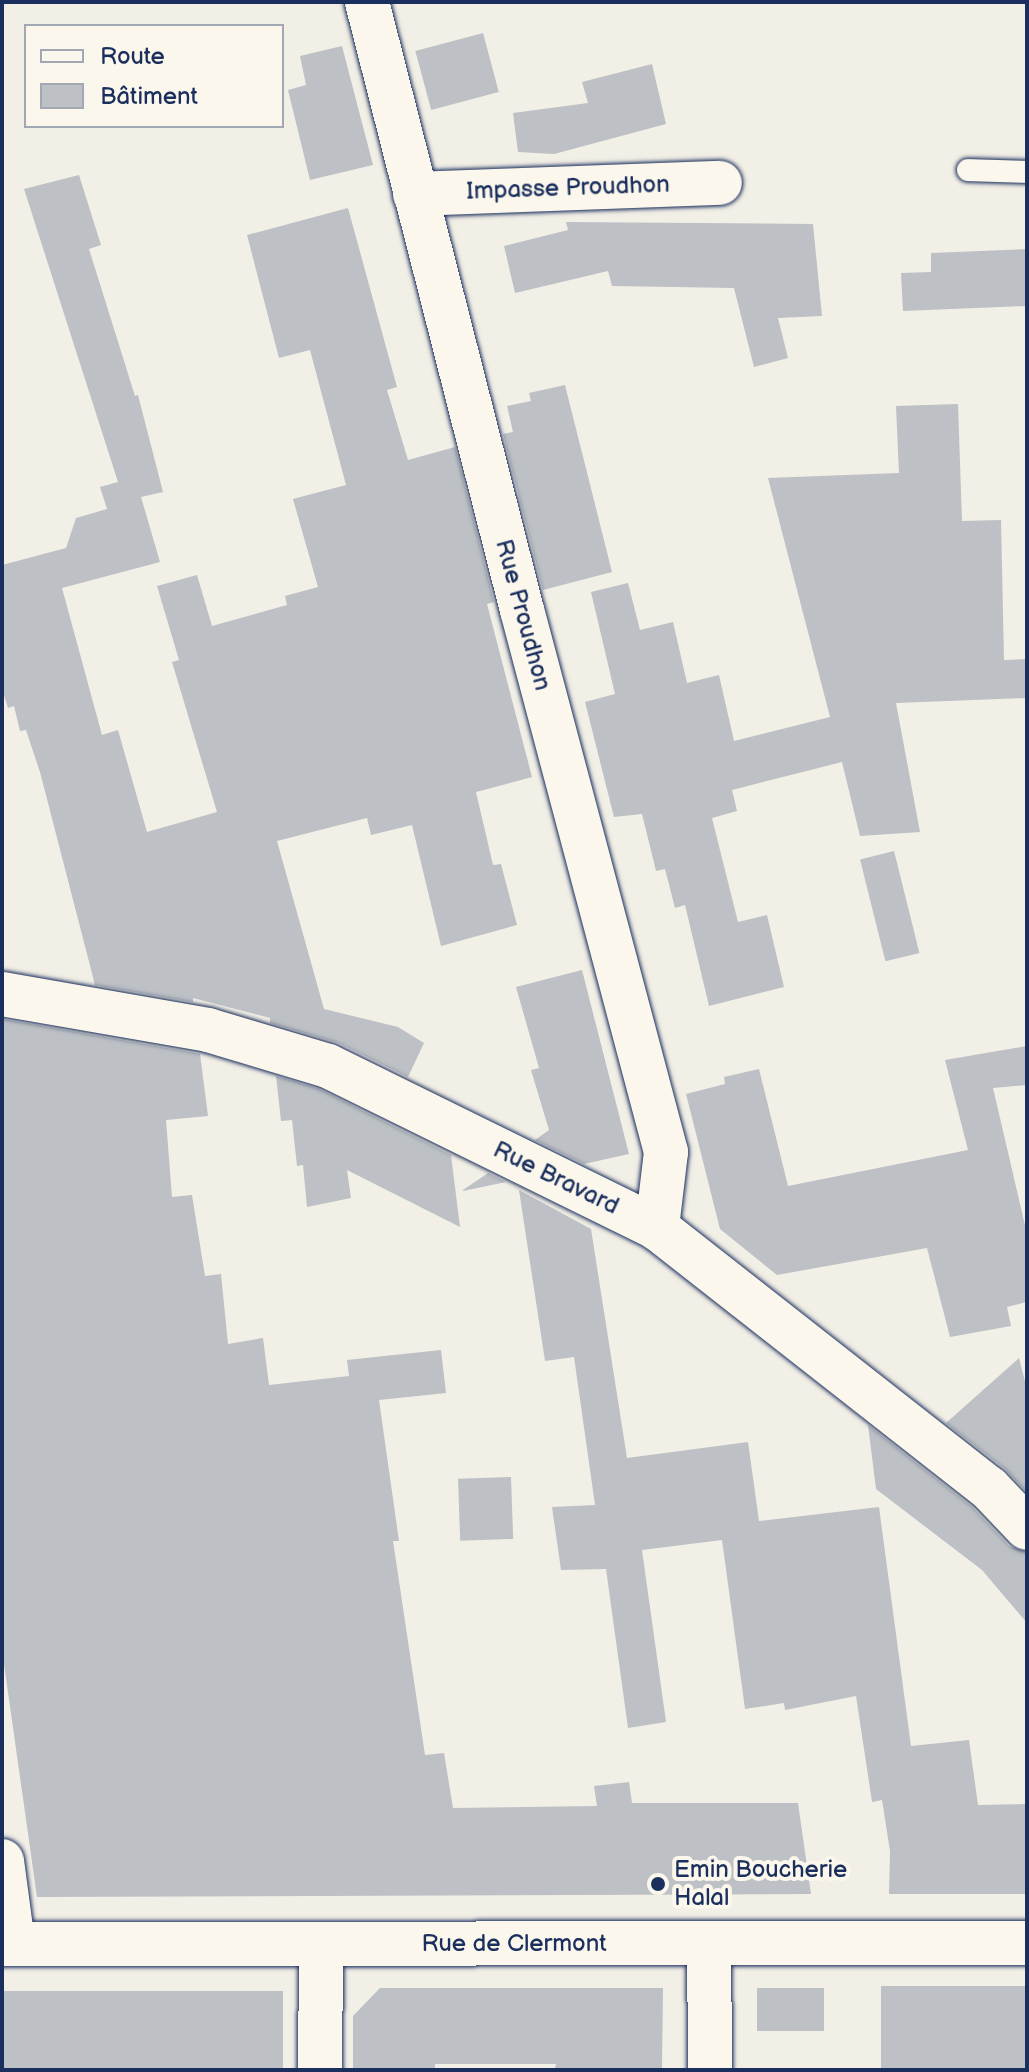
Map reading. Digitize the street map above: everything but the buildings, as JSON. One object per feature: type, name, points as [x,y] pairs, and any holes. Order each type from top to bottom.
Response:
[{"type":"street","name":"Rue Proudhon","points":[[367,2],[666,1152],[657,1228]]},
{"type":"street","name":"Impasse Proudhon","points":[[415,194],[720,183]]},
{"type":"street","name":"Rue Bravard","points":[[2,994],[208,1030],[328,1066],[657,1228],[989,1488],[1027,1528]]},
{"type":"street","points":[[2,1861],[8,1943]]},
{"type":"street","name":"Rue de Clermont","points":[[8,1943],[1027,1943]]},
{"type":"street","points":[[709,1943],[710,2070]]},
{"type":"street","points":[[320,2070],[321,1945]]},
{"type":"lane","points":[[968,170],[1027,172]]},
{"type":"place","name":"Emin Boucherie Halal","points":[[658,1884]]}]
